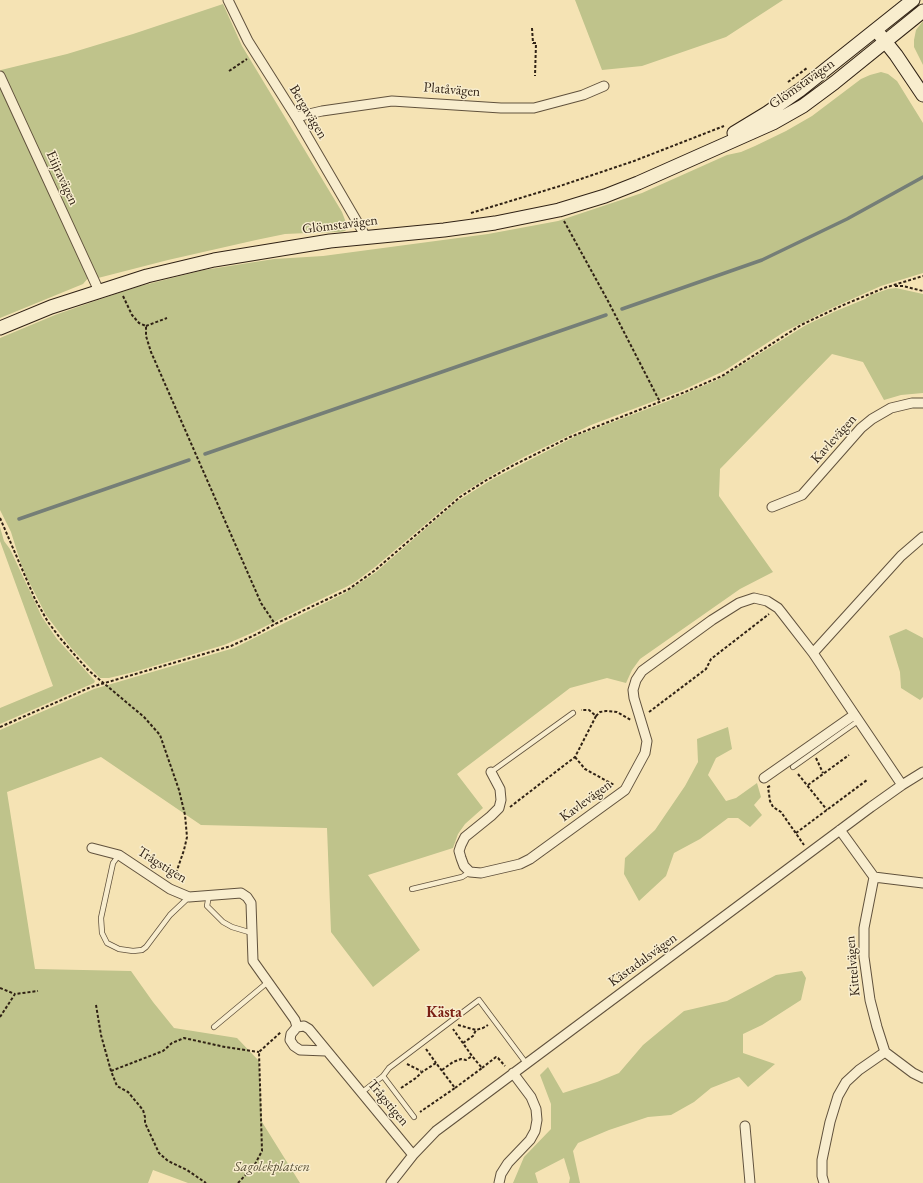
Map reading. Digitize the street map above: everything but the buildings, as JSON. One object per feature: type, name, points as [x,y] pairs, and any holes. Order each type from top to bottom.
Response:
[{"type":"main road","name":"Glömstavägen","points":[[686,162],[784,102],[913,0]]},
{"type":"main road","name":"Glömstavägen","points":[[0,328],[51,307],[99,291],[147,276],[214,260],[330,241],[444,230],[495,223],[559,210],[605,196],[773,123],[803,106],[834,83],[923,11]]},
{"type":"main road","points":[[876,30],[896,55],[923,95]]},
{"type":"street","name":"Bergavägen","points":[[228,0],[248,41],[296,117],[366,237]]},
{"type":"street","name":"Eiijravägen","points":[[0,76],[99,291]]},
{"type":"street","name":"Platåvägen","points":[[296,117],[322,111],[392,101],[501,108],[534,108],[583,95],[604,86]]},
{"type":"street","name":"Kavlevägen","points":[[772,507],[802,496],[861,428],[872,419],[891,408],[912,403],[923,403]]},
{"type":"street","points":[[812,653],[901,556],[923,537]]},
{"type":"street","name":"Kavlevägen","points":[[470,872],[481,872],[520,864],[530,859],[625,790],[645,753],[647,741],[633,690],[636,680],[642,672],[712,620],[740,603],[754,598],[767,601],[778,608],[812,653],[902,785]]},
{"type":"street","points":[[764,778],[856,718]]},
{"type":"street","points":[[470,872],[464,866],[461,858],[460,852],[463,840],[491,816],[499,806],[501,800],[500,789],[492,772]]},
{"type":"street","name":"Kästadalsvägen","points":[[391,1183],[412,1155],[436,1132],[526,1063],[840,830],[902,785],[923,772]]},
{"type":"street","points":[[840,830],[874,877],[923,883]]},
{"type":"street","name":"Trågstigen","points":[[92,848],[119,855],[170,889],[188,897],[241,893],[251,903],[253,961],[296,1024],[304,1026],[309,1030],[412,1155]]},
{"type":"street","name":"Kittelvägen","points":[[874,877],[864,928],[864,957],[870,1000],[885,1052]]},
{"type":"street","points":[[296,1024],[290,1040],[294,1046],[300,1050],[326,1051]]},
{"type":"street","points":[[824,1183],[822,1176],[822,1160],[830,1122],[838,1096],[846,1082],[859,1070],[885,1052],[913,1073],[923,1078]]},
{"type":"street","points":[[499,1183],[501,1174],[508,1163],[530,1140],[535,1131],[537,1120],[536,1109],[531,1097],[514,1073]]},
{"type":"street","points":[[745,1126],[750,1183]]},
{"type":"lane","points":[[492,772],[573,713]]},
{"type":"lane","points":[[793,767],[856,718]]},
{"type":"lane","points":[[119,855],[113,863],[101,918],[102,933],[108,943],[118,949],[133,951],[142,950],[146,947],[170,915],[188,897]]},
{"type":"lane","points":[[412,889],[462,877],[470,872]]},
{"type":"lane","points":[[209,895],[207,906],[223,922],[232,927],[252,933]]},
{"type":"lane","points":[[214,1028],[268,982]]},
{"type":"lane","points":[[361,1093],[399,1060],[479,1000],[526,1063]]},
{"type":"lane","points":[[382,1076],[414,1116]]},
{"type":"path","points":[[532,28],[533,43],[536,43],[535,76]]},
{"type":"path","points":[[229,71],[247,60],[244,53]]},
{"type":"path","points":[[785,85],[812,64]]},
{"type":"path","points":[[465,214],[560,186],[634,161],[729,124]]},
{"type":"path","points":[[559,210],[608,300],[660,402]]},
{"type":"path","points":[[0,726],[91,687],[231,646],[257,634],[349,589],[374,571],[460,497],[485,481],[568,438],[722,376],[801,325],[841,306],[923,276]]},
{"type":"path","points":[[118,285],[132,315],[139,323],[146,326],[167,318]]},
{"type":"path","points":[[890,287],[903,286],[923,291]]},
{"type":"path","points":[[146,326],[146,336],[151,352],[261,603],[275,624]]},
{"type":"path","points":[[0,518],[27,582],[44,614],[70,650],[103,684],[144,717],[155,728],[163,742],[177,783],[185,815],[187,837],[178,871],[170,889]]},
{"type":"path","points":[[499,806],[503,808],[510,807],[575,757],[596,716],[600,712],[617,712],[635,722],[706,669],[711,659],[778,608]]},
{"type":"path","points":[[573,713],[582,710],[589,710],[596,716]]},
{"type":"path","points":[[813,752],[823,773]]},
{"type":"path","points":[[808,785],[850,755]]},
{"type":"path","points":[[575,757],[585,769],[625,790]]},
{"type":"path","points":[[793,767],[827,810]]},
{"type":"path","points":[[796,833],[867,780]]},
{"type":"path","points":[[774,782],[768,787],[770,801],[773,807],[781,812],[806,847]]},
{"type":"path","points":[[0,988],[15,994],[38,990]]},
{"type":"path","points":[[0,1017],[15,994]]},
{"type":"path","points":[[96,1005],[101,1035],[110,1071],[117,1086],[128,1092],[143,1110],[145,1123],[159,1153],[168,1161],[187,1170],[206,1183]]},
{"type":"path","points":[[452,1021],[459,1025],[476,1030],[483,1028],[494,1020]]},
{"type":"path","points":[[414,1116],[482,1068],[453,1030],[452,1021]]},
{"type":"path","points":[[110,1071],[163,1051],[172,1043],[184,1038],[225,1047],[259,1052],[296,1024]]},
{"type":"path","points":[[463,1043],[473,1036],[476,1030]]},
{"type":"path","points":[[422,1044],[455,1088]]},
{"type":"path","points":[[238,1183],[254,1166],[262,1151],[259,1052]]},
{"type":"path","points":[[442,1070],[454,1062],[461,1059],[466,1060],[472,1056]]},
{"type":"path","points":[[399,1060],[422,1072]]},
{"type":"path","points":[[395,1092],[436,1063]]},
{"type":"green space","points":[[575,0],[783,0],[726,37],[642,66],[602,70]]},
{"type":"green space","points":[[223,4],[242,46],[342,212],[348,228],[345,231],[340,232],[285,234],[168,260],[98,278],[1,70],[67,54]]},
{"type":"green space","points":[[923,21],[923,65],[914,47],[914,40],[916,30]]},
{"type":"green space","points":[[881,72],[888,74],[897,81],[923,123],[923,273],[881,286],[832,308],[784,332],[724,371],[681,391],[591,425],[524,457],[461,494],[375,567],[355,582],[252,633],[224,645],[134,672],[109,678],[100,678],[72,649],[46,615],[26,576],[11,532],[0,510],[0,338],[55,315],[140,286],[204,270],[274,259],[323,256],[488,234],[558,221],[642,193],[727,155],[741,152],[755,146],[812,116],[861,79]]},
{"type":"green space","points":[[0,83],[89,277],[83,284],[0,318]]},
{"type":"green space","name":"Sagolekplatsen","points":[[896,288],[923,294],[923,393],[901,395],[884,400],[863,362],[832,354],[720,469],[719,496],[773,572],[740,589],[640,659],[632,670],[626,683],[607,678],[570,688],[457,774],[483,808],[465,824],[458,834],[453,848],[368,875],[420,950],[373,987],[331,932],[327,828],[201,825],[101,757],[7,792],[35,969],[131,971],[174,1028],[237,1038],[259,1061],[262,1122],[300,1183],[188,1183],[153,1170],[148,1183],[0,1183],[0,730],[94,689],[234,648],[345,593],[376,572],[456,502],[491,480],[576,436],[668,401],[719,379],[806,325],[871,295]]},
{"type":"green space","points":[[0,527],[4,541],[10,549],[42,617],[57,639],[95,681],[94,683],[0,724],[0,708],[53,686],[0,541]]},
{"type":"green space","points":[[906,629],[923,638],[923,697],[920,700],[901,688],[900,672],[889,636]]},
{"type":"green space","points":[[728,727],[732,749],[716,758],[708,775],[726,801],[736,798],[757,783],[761,797],[754,805],[762,815],[750,827],[738,818],[728,818],[700,839],[674,853],[666,876],[639,901],[624,874],[625,858],[655,830],[685,786],[698,762],[697,739]]},
{"type":"green space","points":[[802,971],[806,978],[801,1000],[762,1025],[743,1034],[743,1053],[775,1064],[748,1087],[739,1077],[711,1088],[694,1102],[671,1115],[648,1117],[609,1130],[578,1143],[573,1151],[580,1183],[569,1183],[570,1178],[564,1158],[535,1173],[538,1183],[513,1183],[524,1157],[551,1129],[551,1104],[540,1075],[548,1067],[563,1093],[597,1082],[619,1073],[643,1045],[684,1011],[727,1001],[776,975]]},
{"type":"waterway","points":[[622,309],[762,260],[847,219],[923,177]]},
{"type":"waterway","points":[[205,454],[606,315]]},
{"type":"waterway","points":[[19,519],[189,460]]},
{"type":"district","name":"Kästa","points":[[444,1013]]}]
